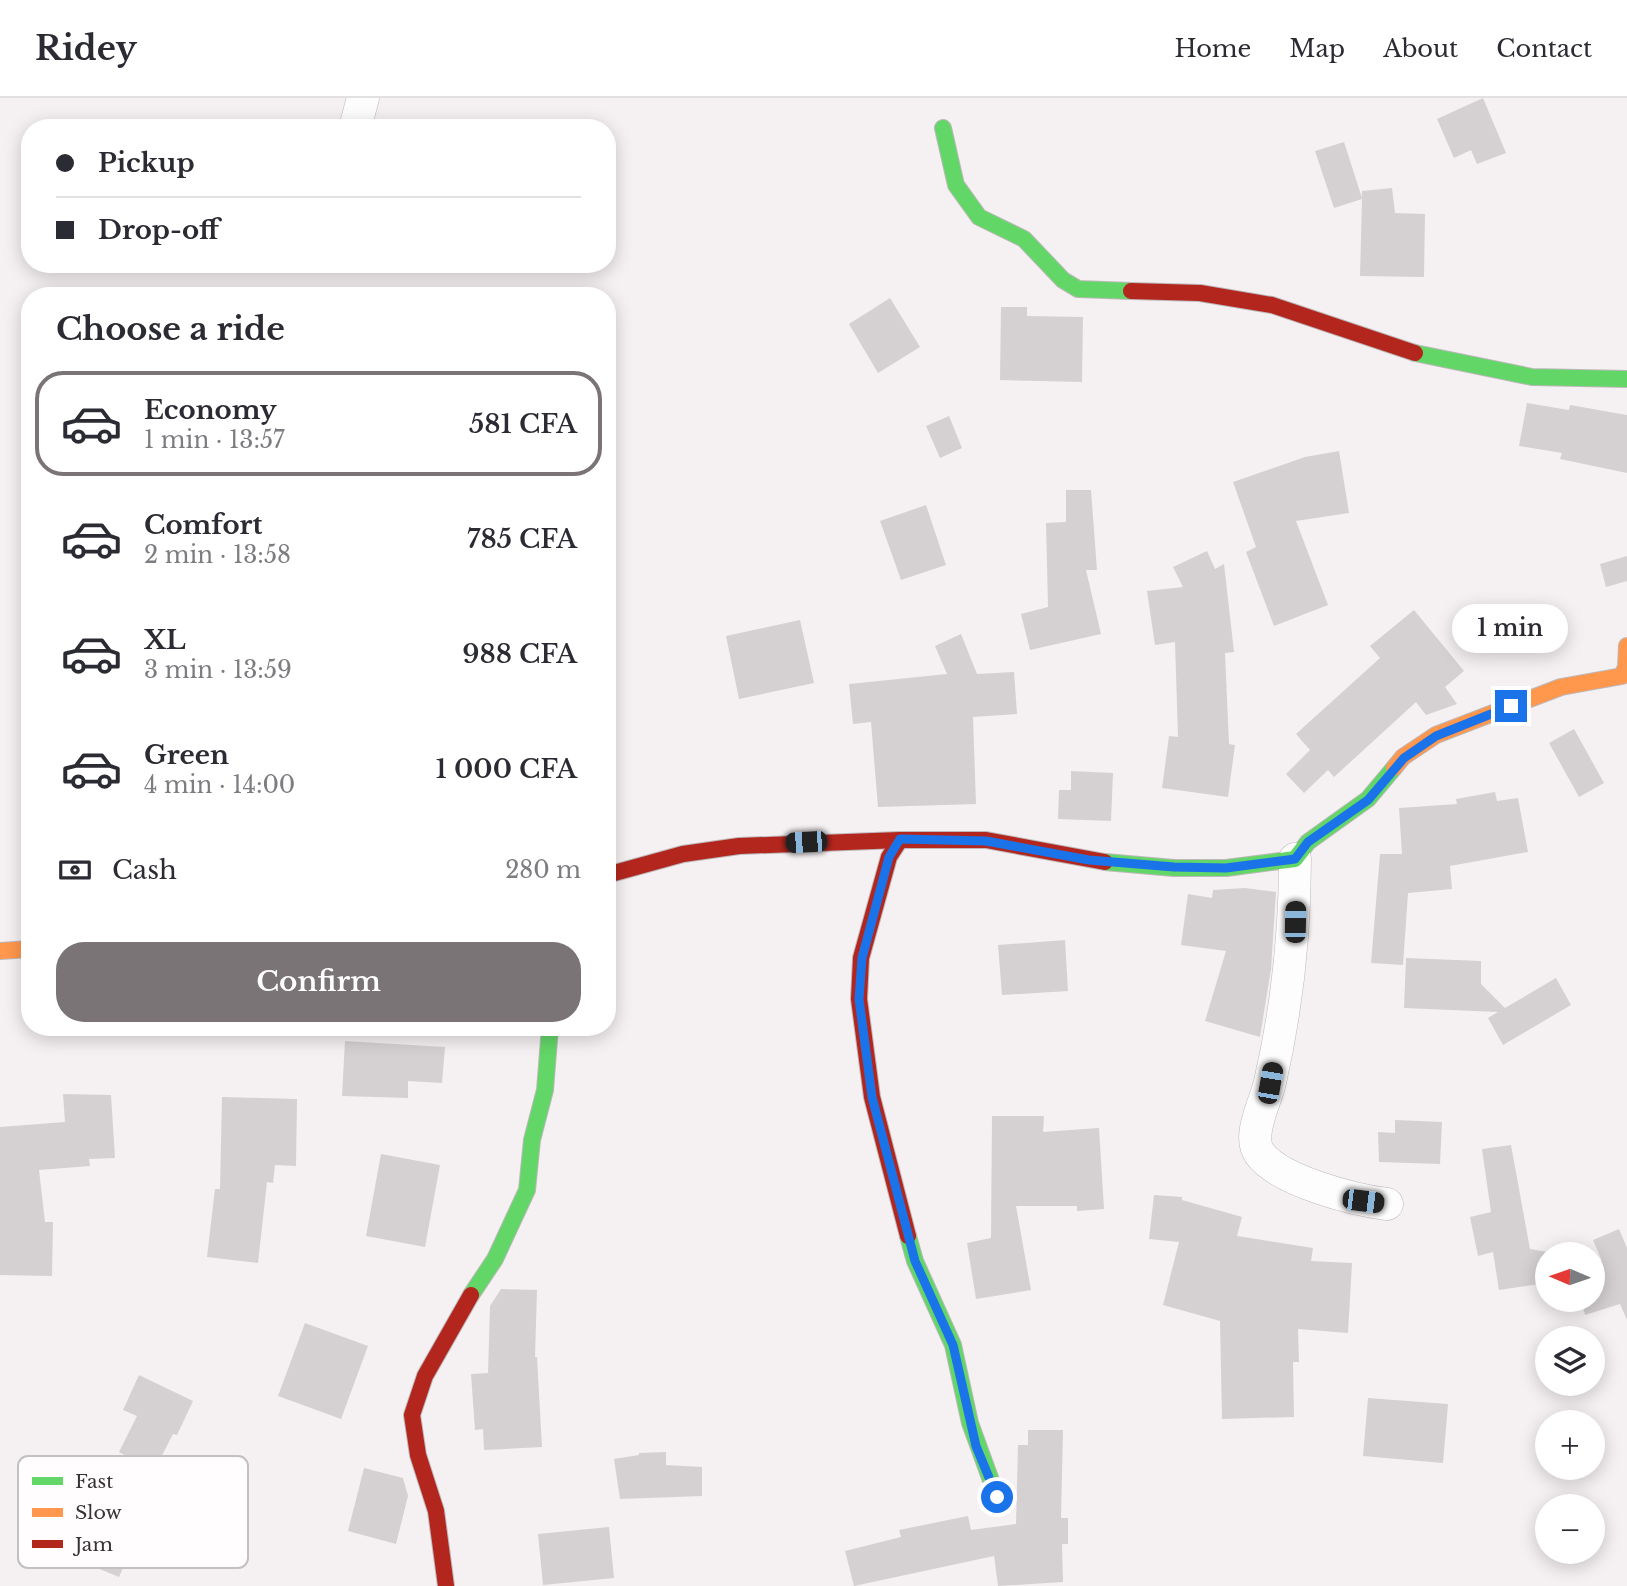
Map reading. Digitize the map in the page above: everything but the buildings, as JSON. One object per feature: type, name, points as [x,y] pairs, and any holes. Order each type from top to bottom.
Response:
[{"type":"street","points":[[357,119],[363,98]]},
{"type":"street","points":[[943,128],[956,185],[979,216],[1024,239],[1063,280],[1078,289],[1212,295],[1272,305],[1402,351],[1532,377],[1627,379]]},
{"type":"street","points":[[1387,1204],[1363,1201],[1283,1174],[1260,1154],[1254,1140],[1270,1083],[1290,973],[1295,937],[1295,859],[1308,842],[1368,800],[1404,758],[1436,736],[1561,687],[1622,676],[1626,667],[1627,646]]},
{"type":"street","points":[[616,873],[683,854],[739,846],[900,839],[986,841],[1089,860],[1174,867],[1226,868],[1295,859]]},
{"type":"street","points":[[900,839],[889,857],[862,958],[859,999],[872,1097],[915,1261],[953,1345],[973,1434],[997,1497]]},
{"type":"street","points":[[0,951],[21,950]]},
{"type":"street","points":[[446,1586],[436,1511],[418,1455],[412,1415],[425,1376],[474,1289],[495,1259],[527,1190],[532,1140],[545,1090],[549,1036]]},
{"type":"traffic: fast","points":[[943,128],[956,185],[979,217],[1024,239],[1063,280],[1078,289],[1131,291]]},
{"type":"traffic: fast","points":[[1415,353],[1532,377],[1627,379]]},
{"type":"traffic: fast","points":[[1105,862],[1174,868],[1226,868],[1295,859],[1308,842],[1368,799],[1394,768]]},
{"type":"traffic: fast","points":[[471,1295],[495,1259],[527,1190],[532,1140],[545,1090],[549,1036]]},
{"type":"traffic: fast","points":[[908,1236],[915,1261],[953,1345],[970,1423],[997,1497]]},
{"type":"traffic: slow","points":[[1394,768],[1403,757],[1436,735],[1561,687],[1622,676],[1626,667],[1627,646]]},
{"type":"traffic: slow","points":[[0,951],[21,950]]},
{"type":"traffic: jam","points":[[1131,291],[1200,293],[1272,305],[1415,353]]},
{"type":"traffic: jam","points":[[900,840],[889,857],[861,958],[859,999],[872,1097],[908,1236]]},
{"type":"traffic: jam","points":[[616,873],[683,854],[739,846],[900,840],[986,840],[1105,862]]},
{"type":"traffic: jam","points":[[446,1586],[436,1511],[418,1455],[412,1415],[425,1376],[471,1295]]},
{"type":"route","points":[[997,1497],[976,1446],[953,1345],[935,1311],[915,1261],[872,1097],[859,999],[862,958],[884,884],[889,857],[900,839],[986,841],[1089,860],[1174,867],[1226,868],[1295,859],[1308,842],[1368,800],[1404,758],[1436,736],[1511,706]]}]
